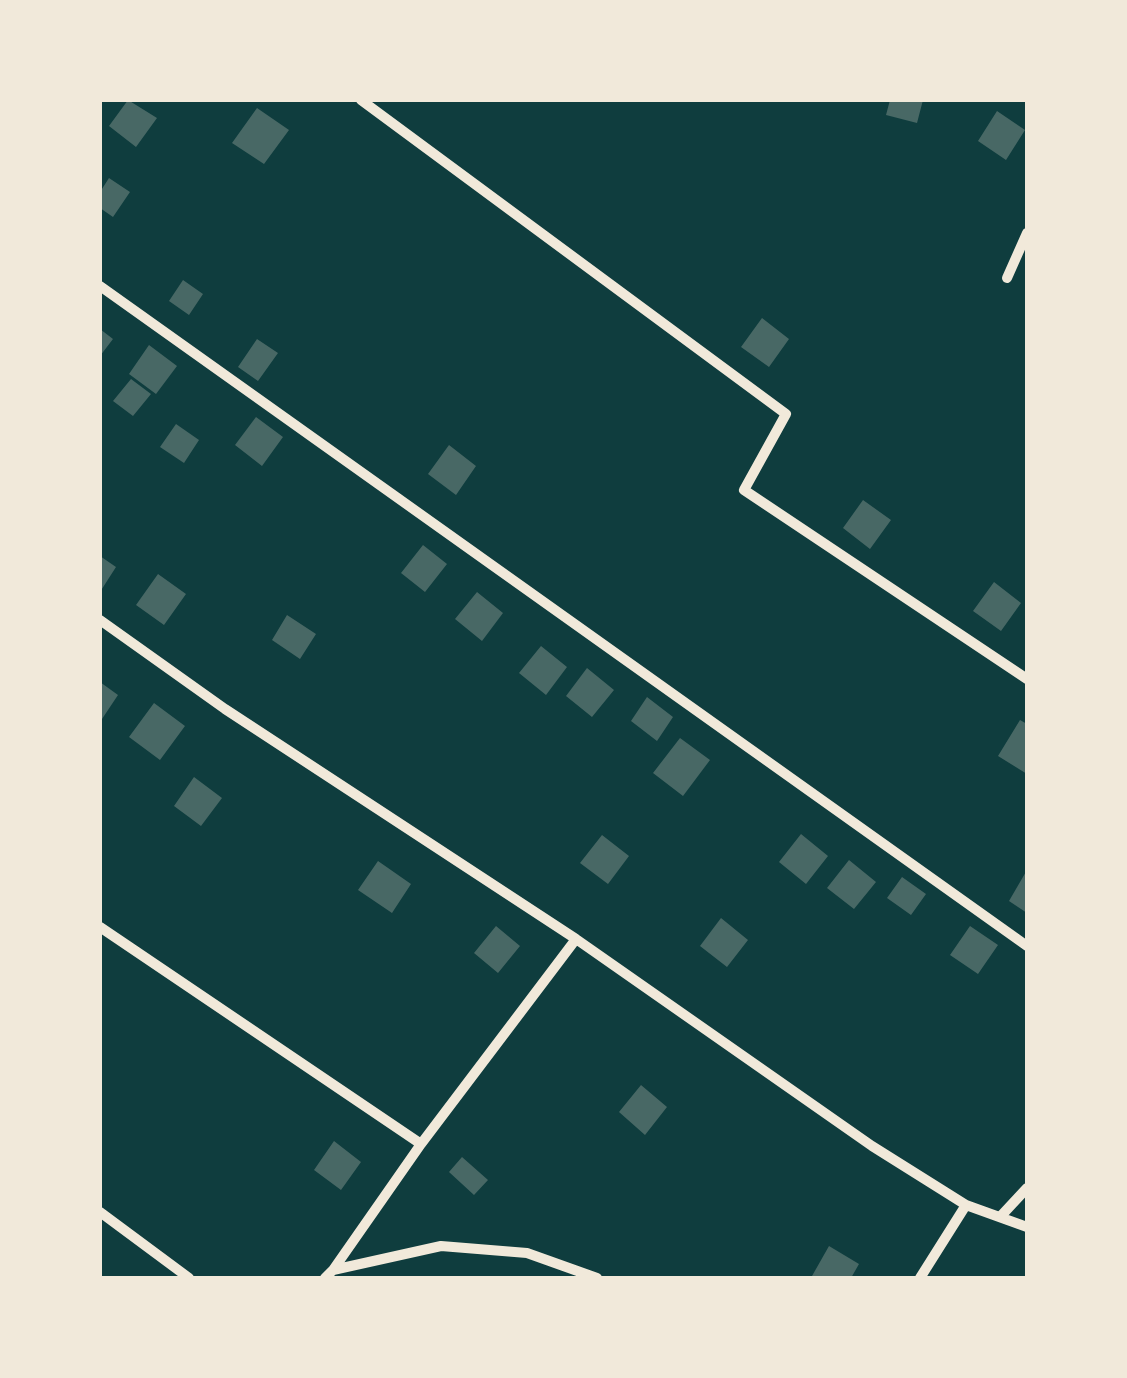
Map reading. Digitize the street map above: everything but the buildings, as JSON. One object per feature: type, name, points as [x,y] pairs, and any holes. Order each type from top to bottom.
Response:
[{"type":"street","points":[[361,100],[786,414],[744,490],[1027,679]]},
{"type":"street","points":[[1007,278],[1027,232]]},
{"type":"street","points":[[100,286],[1027,946]]},
{"type":"street","points":[[100,620],[225,709],[576,939],[872,1146],[966,1206],[1027,1227]]},
{"type":"street","points":[[100,927],[420,1144]]},
{"type":"street","points":[[329,1274],[420,1144],[576,939]]},
{"type":"street","points":[[1000,1217],[1027,1188]]},
{"type":"street","points":[[920,1278],[966,1206]]},
{"type":"street","points":[[100,1212],[189,1278]]},
{"type":"street","points":[[329,1274],[442,1246],[528,1253],[597,1278]]}]
